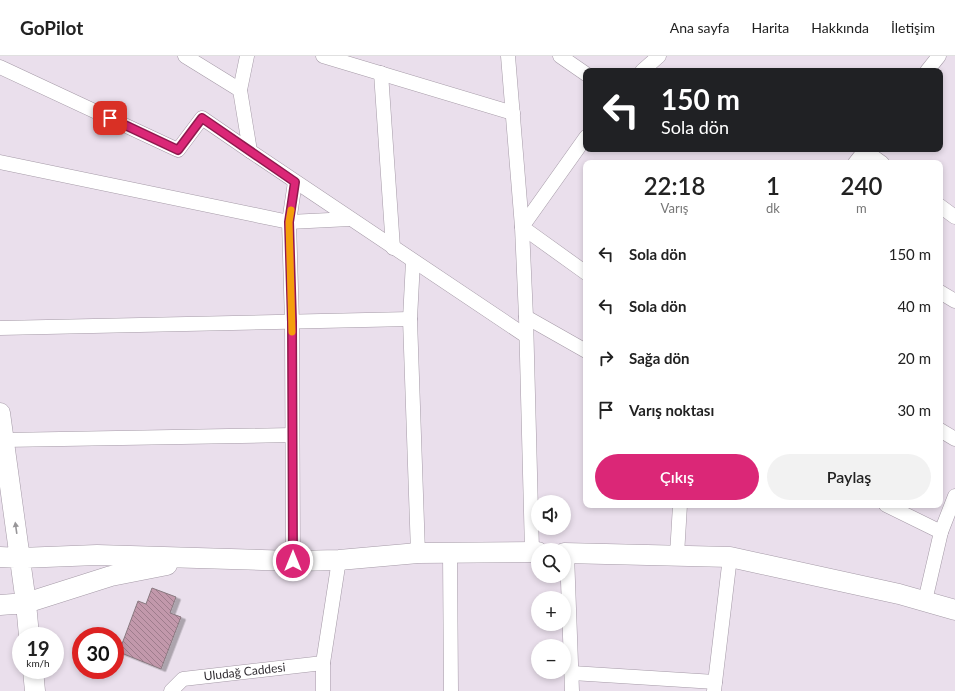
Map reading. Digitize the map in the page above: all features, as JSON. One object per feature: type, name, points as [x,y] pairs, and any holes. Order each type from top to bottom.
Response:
[{"type":"street","points":[[185,56],[240,90]]},
{"type":"street","points":[[247,56],[240,90],[250,151]]},
{"type":"street","points":[[323,56],[513,112]]},
{"type":"street","points":[[508,56],[522,226],[535,543]]},
{"type":"street","points":[[560,56],[583,72]]},
{"type":"street","points":[[645,68],[659,56]]},
{"type":"street","points":[[929,68],[939,56]]},
{"type":"street","points":[[0,67],[178,150],[202,118],[393,248],[526,336]]},
{"type":"street","points":[[381,74],[393,248]]},
{"type":"street","points":[[522,226],[583,141]]},
{"type":"street","points":[[858,160],[864,152]]},
{"type":"street","points":[[868,152],[878,160]]},
{"type":"street","points":[[0,162],[289,222],[350,219]]},
{"type":"street","points":[[293,561],[292,322],[289,222],[295,182]]},
{"type":"street","points":[[943,208],[955,217]]},
{"type":"street","points":[[522,226],[583,272]]},
{"type":"street","points":[[413,261],[410,319],[418,553]]},
{"type":"street","points":[[943,294],[955,301]]},
{"type":"street","points":[[526,317],[583,349]]},
{"type":"street","points":[[0,328],[410,319]]},
{"type":"street","points":[[0,413],[28,627]]},
{"type":"street","points":[[943,432],[955,439]]},
{"type":"street","points":[[4,440],[292,435]]},
{"type":"street","points":[[925,601],[942,532],[955,496]]},
{"type":"street","points":[[678,555],[680,508]]},
{"type":"street","points":[[892,508],[942,532]]},
{"type":"street","points":[[0,557],[20,558],[97,555],[293,561],[339,560],[418,553],[531,551]]},
{"type":"street","points":[[450,552],[451,691]]},
{"type":"street","points":[[571,554],[730,557],[899,594],[955,610]]},
{"type":"street","points":[[572,673],[714,686],[730,557]]},
{"type":"street","points":[[0,605],[26,603],[111,576],[200,558]]},
{"type":"street","points":[[323,691],[323,663],[339,560]]},
{"type":"street","points":[[567,583],[572,691]]},
{"type":"street","name":"Uludağ Caddesi","points":[[171,691],[183,679],[323,663]]},
{"type":"street","points":[[34,679],[35,691]]},
{"type":"building","points":[[152,588],[176,597],[170,613],[181,617],[161,669],[124,654],[124,639],[138,601],[146,604]]},
{"type":"slow traffic","points":[[291,210],[289,222],[292,332]]},
{"type":"route","points":[[110,118],[178,150],[202,118],[295,182],[289,222],[292,322],[293,561]]}]
